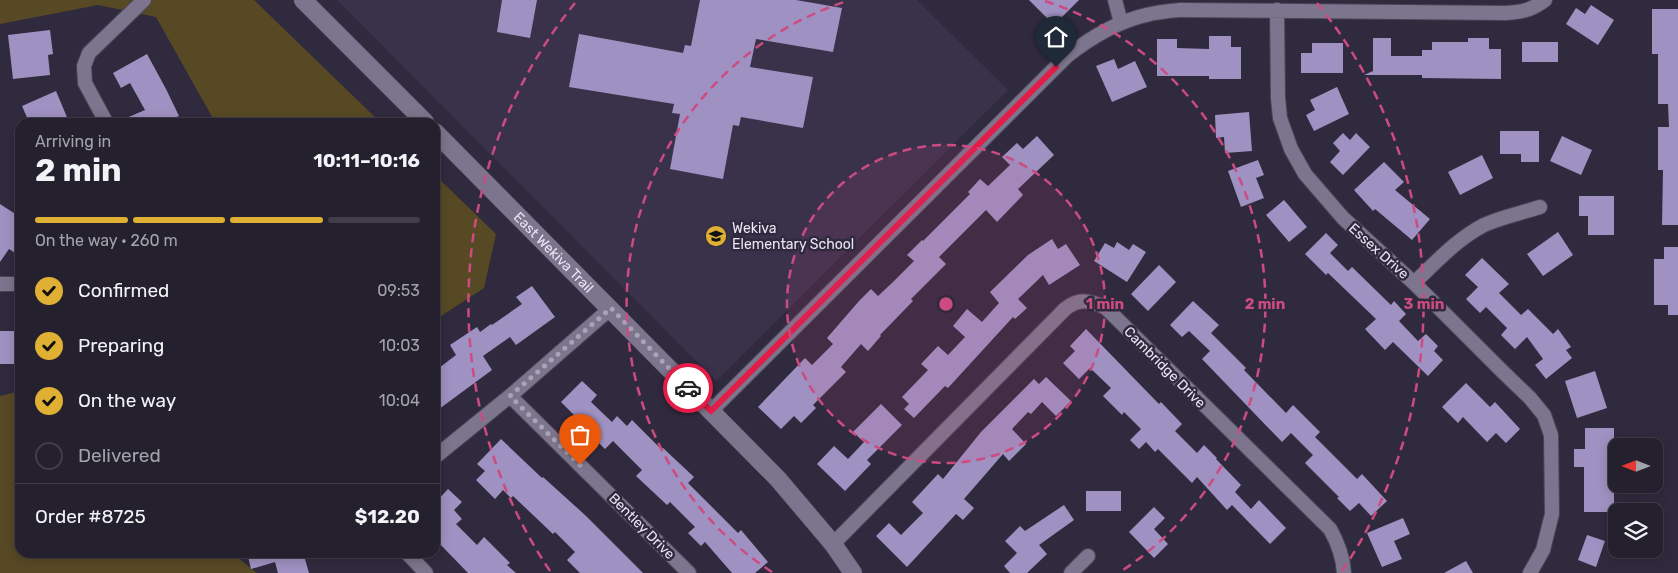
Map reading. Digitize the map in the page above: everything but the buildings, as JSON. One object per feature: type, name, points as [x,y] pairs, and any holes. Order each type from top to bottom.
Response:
[{"type":"street","points":[[104,118],[85,83],[84,66],[89,53],[144,0]]},
{"type":"street","points":[[303,0],[421,118]]},
{"type":"street","points":[[1114,0],[1121,23]]},
{"type":"street","points":[[711,411],[1067,56],[1090,38],[1121,23],[1146,15],[1180,10],[1506,13],[1523,12],[1536,7],[1545,0]]},
{"type":"street","name":"Essex Drive","points":[[1278,10],[1278,98],[1280,118],[1291,150],[1305,174],[1343,218],[1414,282],[1530,398],[1544,415],[1551,435],[1552,514],[1543,550],[1530,573]]},
{"type":"street","name":"East Wekiva Trail","points":[[440,137],[778,479],[833,544],[853,573]]},
{"type":"street","points":[[1414,282],[1453,246],[1486,224],[1540,207]]},
{"type":"street","points":[[0,284],[15,284]]},
{"type":"street","name":"Cambridge Drive","points":[[833,544],[1065,309],[1073,303],[1085,300],[1106,308],[1330,528],[1340,546],[1344,562],[1344,573]]},
{"type":"street","points":[[440,453],[510,396],[611,308]]},
{"type":"street","name":"Bentley Drive","points":[[510,396],[689,573]]},
{"type":"street","points":[[1071,573],[1088,556]]},
{"type":"street","points":[[412,558],[426,573]]},
{"type":"shaded area","points":[[0,0],[254,0],[376,118],[213,118],[156,17],[98,5],[0,24]]},
{"type":"shaded area","name":"Wekiva Elementary School","points":[[337,0],[917,0],[1008,90],[716,381]]},
{"type":"shaded area","points":[[440,180],[496,234],[484,288],[440,317]]},
{"type":"shaded area","points":[[15,392],[15,558],[238,558],[257,573],[0,573],[0,396]]},
{"type":"way so far","points":[[580,465],[510,396],[611,308],[688,388]]},
{"type":"place","name":"Wekiva Elementary School","points":[[716,236]]},
{"type":"route","points":[[688,388],[711,411],[1056,67]]}]
